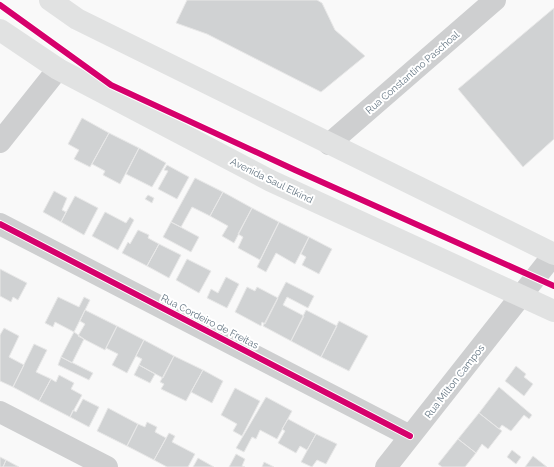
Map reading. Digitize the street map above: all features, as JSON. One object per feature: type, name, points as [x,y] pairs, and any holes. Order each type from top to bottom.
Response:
[{"type":"main road","points":[[50,0],[77,19],[554,254]]},
{"type":"main road","name":"Avenida Saul Elkind","points":[[0,30],[51,64],[271,181],[554,311]]},
{"type":"street","name":"Rua Constantino Paschoal","points":[[329,144],[495,0]]},
{"type":"street","points":[[0,40],[51,64],[0,142]]},
{"type":"street","name":"Rua Cordeiro de Freitas","points":[[0,224],[410,436]]},
{"type":"street","name":"Rua Milton Campos","points":[[386,467],[554,254]]},
{"type":"street","points":[[0,412],[107,467]]},
{"type":"building","points":[[187,0],[317,0],[322,3],[335,30],[365,56],[321,92],[207,34],[176,23]]},
{"type":"building","points":[[554,8],[554,139],[523,167],[458,89]]},
{"type":"building","points":[[82,118],[109,133],[90,167],[74,159],[79,150],[68,144]]},
{"type":"building","points":[[109,133],[139,148],[120,184],[103,175],[105,171],[92,164]]},
{"type":"building","points":[[139,148],[166,163],[152,187],[126,174]]},
{"type":"building","points":[[167,165],[189,177],[177,199],[158,189],[168,171],[164,170]]},
{"type":"building","points":[[195,178],[223,192],[210,216],[192,207],[181,227],[171,222]]},
{"type":"building","points":[[54,191],[67,198],[62,210],[66,212],[61,222],[43,212]]},
{"type":"building","points":[[223,192],[252,208],[234,243],[222,236],[228,226],[210,216]]},
{"type":"building","points":[[148,195],[154,198],[152,203],[145,199]]},
{"type":"building","points":[[75,196],[98,208],[84,235],[61,222]]},
{"type":"building","points":[[252,208],[279,222],[260,260],[238,248],[243,237],[238,234]]},
{"type":"building","points":[[105,212],[126,223],[130,217],[134,220],[118,250],[92,236]]},
{"type":"building","points":[[171,222],[199,237],[191,252],[163,237]]},
{"type":"building","points":[[279,222],[309,237],[295,264],[276,253],[266,272],[257,267]]},
{"type":"building","points":[[138,230],[149,235],[148,238],[159,244],[147,266],[122,253],[128,242],[130,244]]},
{"type":"building","points":[[309,237],[332,249],[319,274],[302,265],[306,257],[301,254]]},
{"type":"building","points":[[159,244],[181,255],[169,278],[147,266]]},
{"type":"building","points":[[187,259],[211,271],[199,293],[176,280]]},
{"type":"building","points":[[0,269],[27,283],[18,300],[13,297],[11,302],[0,296]]},
{"type":"building","points":[[226,277],[239,284],[227,308],[207,298],[211,289],[218,293]]},
{"type":"building","points":[[286,282],[314,296],[308,308],[287,297],[283,305],[304,316],[291,341],[263,326]]},
{"type":"building","points":[[247,287],[255,291],[257,287],[278,298],[265,324],[262,322],[261,326],[235,312]]},
{"type":"building","points":[[58,297],[79,307],[84,297],[90,300],[74,332],[55,322],[53,327],[45,323]]},
{"type":"building","points":[[85,310],[117,326],[105,350],[78,336],[85,324],[80,321]]},
{"type":"building","points":[[306,310],[337,326],[321,357],[291,341]]},
{"type":"building","points":[[339,321],[368,336],[349,371],[321,357]]},
{"type":"building","points":[[117,326],[144,340],[127,373],[112,365],[118,354],[106,348]]},
{"type":"building","points":[[4,328],[19,336],[9,357],[24,365],[13,387],[0,381],[0,335]]},
{"type":"building","points":[[74,332],[84,339],[72,363],[61,357]]},
{"type":"building","points":[[144,340],[174,356],[163,378],[139,365],[142,359],[136,356]]},
{"type":"building","points":[[34,344],[47,350],[36,372],[51,379],[39,401],[13,387]]},
{"type":"building","points":[[174,356],[203,370],[186,401],[161,389],[164,384],[160,382]]},
{"type":"building","points":[[61,357],[93,373],[89,380],[58,365]]},
{"type":"building","points":[[139,365],[155,374],[150,383],[134,375]]},
{"type":"building","points":[[516,366],[526,374],[524,377],[533,384],[524,396],[505,381]]},
{"type":"building","points":[[203,370],[223,381],[212,403],[191,392]]},
{"type":"building","points":[[59,375],[74,383],[71,389],[82,395],[70,417],[39,401],[51,379],[56,382]]},
{"type":"building","points":[[499,387],[532,415],[529,419],[524,415],[511,431],[502,425],[499,429],[479,413]]},
{"type":"building","points":[[235,388],[260,401],[242,436],[233,431],[237,424],[221,415]]},
{"type":"building","points":[[266,397],[292,411],[277,439],[260,430],[256,439],[252,437],[244,452],[236,448]]},
{"type":"building","points":[[83,399],[99,407],[89,427],[70,417],[73,410],[76,412]]},
{"type":"building","points":[[108,408],[138,424],[127,446],[97,431]]},
{"type":"building","points":[[479,413],[502,431],[488,449],[482,444],[476,453],[458,439]]},
{"type":"building","points":[[288,419],[316,434],[307,450],[300,446],[296,453],[278,443],[285,431],[282,429]]},
{"type":"building","points":[[147,422],[157,427],[155,432],[166,438],[154,460],[127,446],[138,424],[145,427]]},
{"type":"building","points":[[169,433],[175,436],[172,442],[195,454],[188,467],[167,467],[154,460]]},
{"type":"building","points":[[316,434],[337,444],[326,464],[317,460],[312,467],[301,462]]},
{"type":"building","points":[[458,439],[476,453],[465,467],[442,467],[438,464]]},
{"type":"building","points":[[512,450],[521,457],[516,464],[507,457]]},
{"type":"building","points":[[236,454],[245,459],[242,466],[245,467],[229,467]]},
{"type":"building","points":[[533,456],[547,467],[525,467]]},
{"type":"building","points":[[0,457],[6,460],[3,467],[0,467]]},
{"type":"building","points":[[198,458],[214,467],[193,467]]},
{"type":"building","points":[[6,460],[19,467],[3,467]]},
{"type":"building","points":[[264,462],[274,467],[262,467]]},
{"type":"cycle path","points":[[0,5],[111,85],[295,170],[554,286]]},
{"type":"cycle path","points":[[0,224],[410,436]]}]
